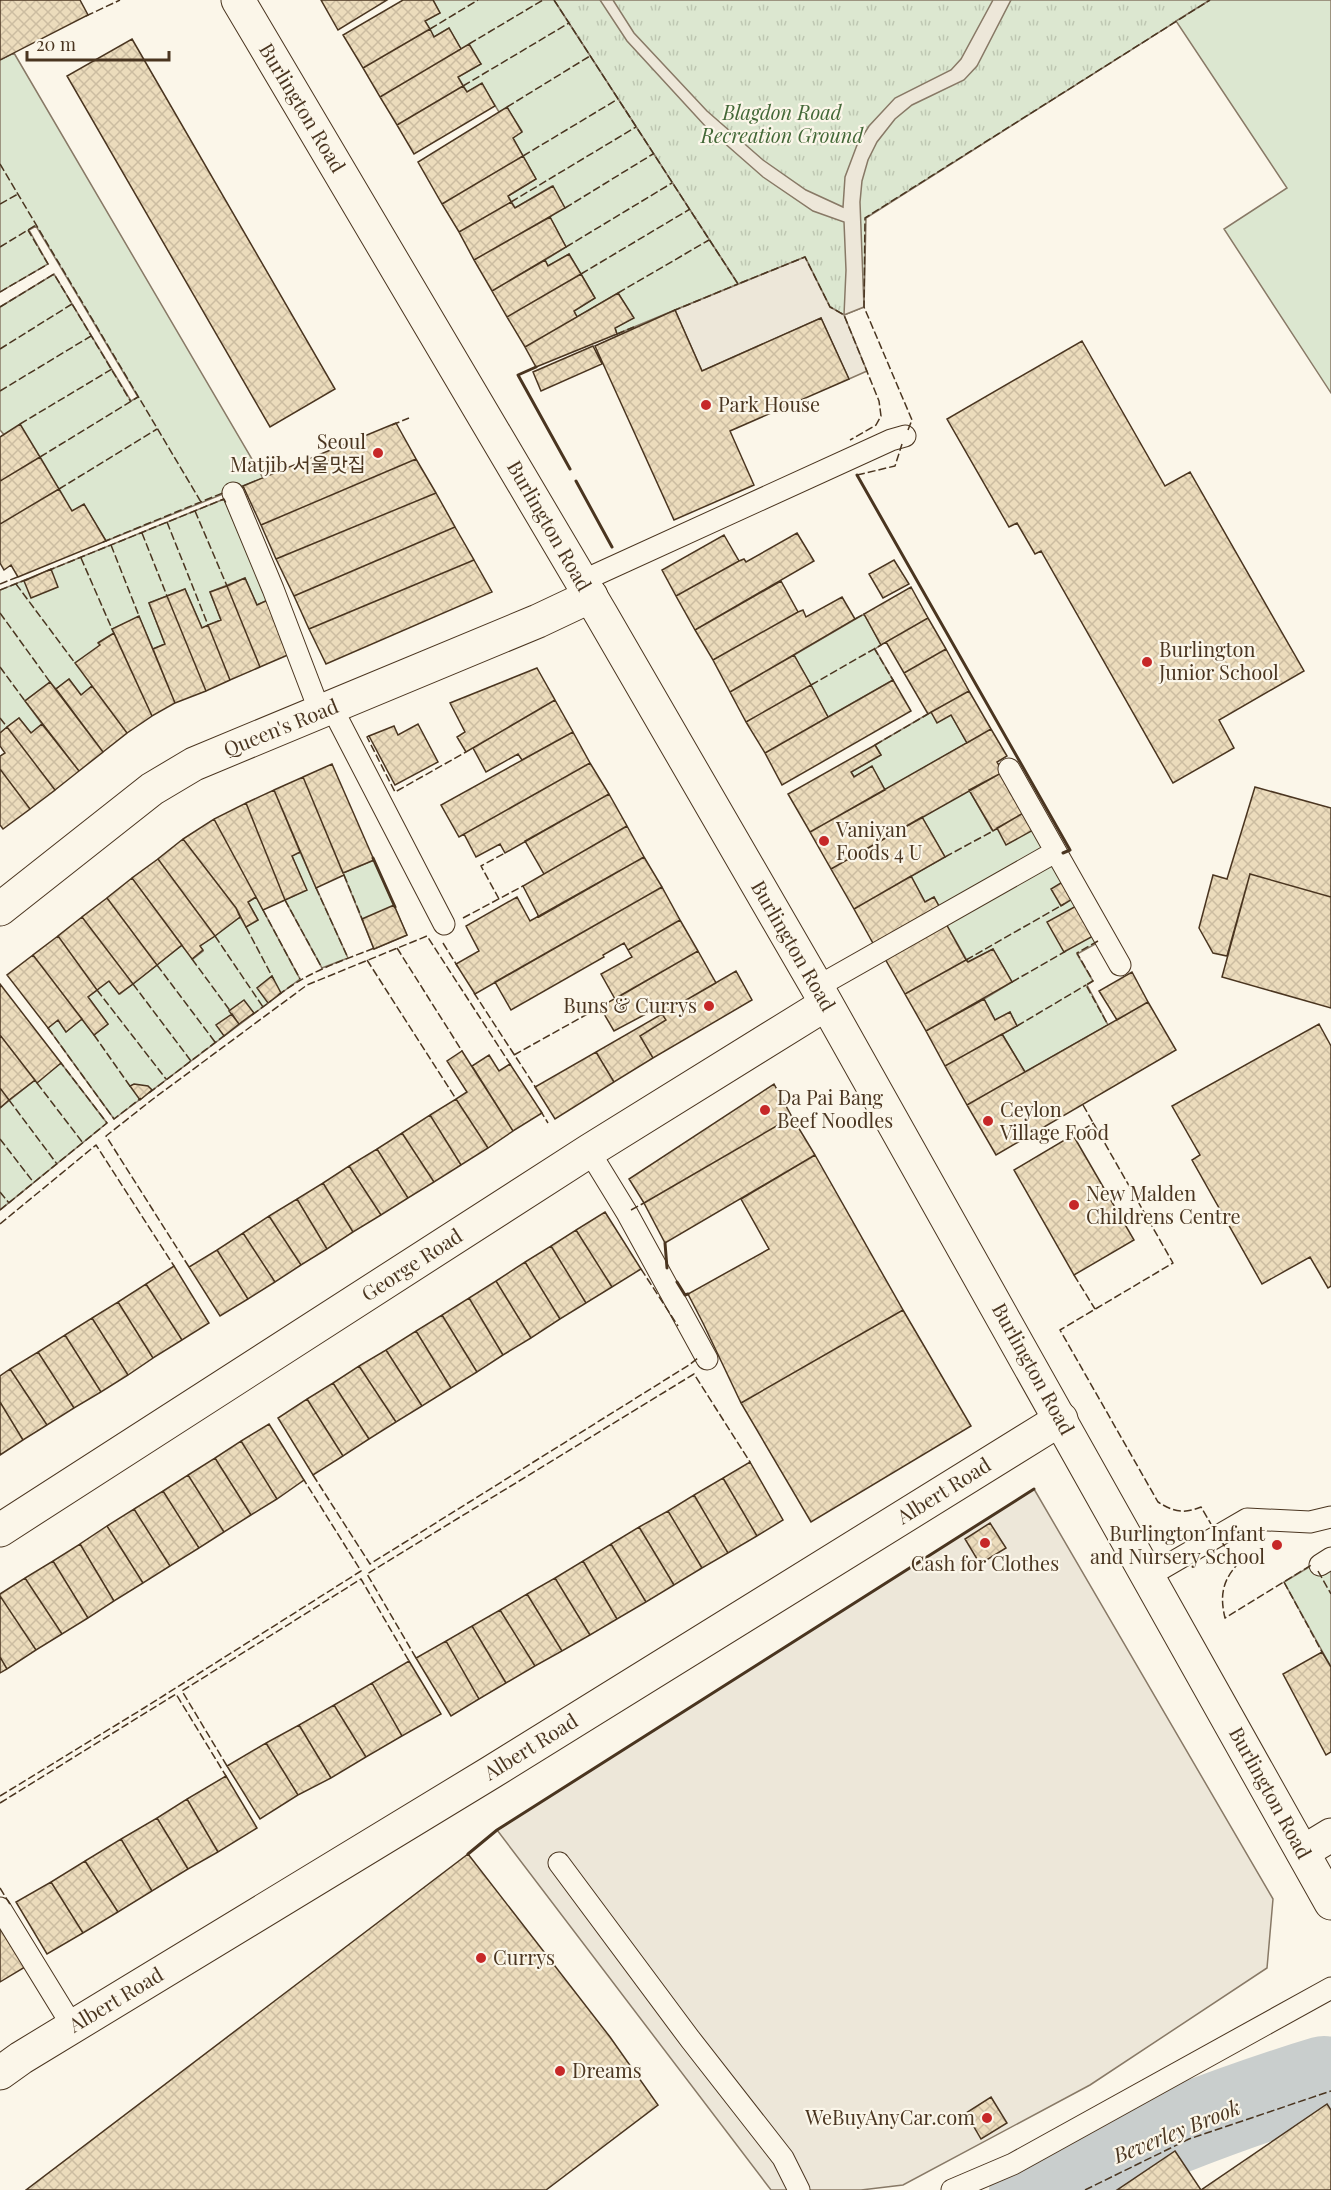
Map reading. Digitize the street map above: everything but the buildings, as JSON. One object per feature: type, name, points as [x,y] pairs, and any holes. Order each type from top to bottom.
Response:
[{"type":"street","name":"Burlington Road","points":[[238,0],[586,589],[822,996],[1331,1903]]},
{"type":"street","name":"Queen's Road","points":[[0,909],[152,789],[194,764],[538,621],[586,589]]},
{"type":"street","name":"George Road","points":[[0,1530],[589,1151],[822,996]]},
{"type":"street","name":"Albert Road","points":[[0,2073],[473,1784],[1061,1419]]},
{"type":"street","points":[[1303,1852],[1331,1835]]},
{"type":"lane","points":[[586,589],[891,440],[905,436]]},
{"type":"lane","points":[[232,493],[326,710],[444,924]]},
{"type":"lane","points":[[1009,769],[1120,965]]},
{"type":"lane","points":[[822,996],[1055,852]]},
{"type":"lane","points":[[589,1151],[627,1213],[707,1359]]},
{"type":"lane","points":[[1149,1576],[1247,1519],[1310,1522],[1331,1517]]},
{"type":"lane","points":[[559,1863],[783,2158],[799,2190]]},
{"type":"lane","points":[[0,1908],[73,2027]]},
{"type":"lane","points":[[952,2190],[1013,2164],[1331,1988]]},
{"type":"green space","points":[[433,0],[554,0],[738,284],[617,334],[615,328],[633,318],[618,293],[577,317],[574,311],[595,298],[569,254],[548,266],[545,260],[566,247],[550,217],[564,207],[552,186],[515,208],[508,196],[536,179],[513,138],[522,131],[507,108],[499,112],[482,84],[467,92],[458,77],[481,64],[461,49],[449,28],[434,37],[425,21],[440,13]]},
{"type":"green space","name":"Blagdon Road Recreation Ground","points":[[554,0],[1210,0],[866,218],[864,307],[844,315],[830,307],[805,257],[738,284]]},
{"type":"green space","points":[[1210,0],[1331,0],[1331,393],[1224,229],[1287,188],[1176,21]]},
{"type":"green space","points":[[14,53],[263,478],[106,541],[84,505],[72,511],[0,430],[0,307],[54,274],[131,401],[138,397],[36,226],[29,230],[48,264],[0,292],[0,60]]},
{"type":"green space","points":[[224,499],[268,600],[257,605],[245,578],[210,592],[221,620],[202,628],[185,589],[149,603],[165,644],[153,649],[139,617],[112,629],[114,633],[99,642],[92,686],[81,695],[69,679],[56,689],[50,682],[25,701],[42,724],[31,733],[19,718],[0,733],[0,590]]},
{"type":"green space","points":[[864,614],[881,645],[875,649],[893,680],[828,717],[794,655]]},
{"type":"green space","points":[[931,712],[951,715],[967,743],[885,790],[872,767],[854,777],[851,772],[881,755],[875,745]]},
{"type":"green space","points":[[969,790],[992,830],[1025,812],[1046,849],[940,908],[934,897],[925,902],[911,876],[945,857],[922,817]]},
{"type":"green space","points":[[300,852],[348,958],[322,968],[285,900],[306,890],[292,856]]},
{"type":"green space","points":[[374,860],[407,935],[374,949],[343,873]]},
{"type":"green space","points":[[1053,861],[1099,942],[1077,954],[1093,981],[1087,985],[1108,1025],[1025,1072],[1002,1034],[1017,1026],[1010,1012],[995,1020],[984,999],[1012,982],[993,949],[968,962],[945,922]]},
{"type":"green space","points":[[256,897],[300,979],[114,1119],[48,1028],[58,1020],[66,1032],[82,1019],[94,1035],[108,1024],[88,997],[109,981],[120,994],[182,945],[193,959],[203,951],[200,946],[240,917],[246,927],[258,920],[248,902]]},
{"type":"green space","points":[[61,1063],[107,1123],[0,1210],[0,1108]]},
{"type":"green space","points":[[1331,1563],[1331,1667],[1284,1582],[1314,1564]]},
{"type":"shaded area","points":[[600,0],[613,0],[634,33],[707,111],[763,160],[806,190],[843,207],[845,177],[857,145],[869,126],[895,98],[951,70],[961,59],[993,0],[1011,0],[977,66],[964,80],[912,105],[895,119],[877,142],[868,160],[862,181],[860,202],[864,307],[844,315],[846,270],[844,222],[813,211],[763,177],[706,127],[627,41]]},
{"type":"shaded area","points":[[805,257],[830,307],[844,315],[867,371],[849,379],[821,318],[702,371],[675,310]]},
{"type":"shaded area","points":[[1034,1489],[1273,1899],[1267,1968],[1090,2085],[903,2185],[861,2190],[771,2190],[497,1830]]},
{"type":"waterway","name":"Beverley Brook","points":[[1032,2190],[1213,2116],[1324,2079]]},
{"type":"fence","points":[[86,16],[120,0]]},
{"type":"fence","points":[[430,29],[478,0]]},
{"type":"fence","points":[[469,44],[543,0]]},
{"type":"fence","points":[[554,0],[738,284],[805,257],[830,307],[844,315],[879,401],[881,416],[876,425],[850,440]]},
{"type":"fence","points":[[908,430],[912,420],[864,307],[865,218],[1210,0]]},
{"type":"fence","points":[[463,86],[569,23]]},
{"type":"fence","points":[[507,107],[590,56]]},
{"type":"fence","points":[[523,156],[618,99]]},
{"type":"fence","points":[[511,202],[636,127]]},
{"type":"fence","points":[[565,208],[653,154]]},
{"type":"fence","points":[[0,164],[201,502]]},
{"type":"fence","points":[[566,247],[672,183]]},
{"type":"fence","points":[[0,204],[18,194]]},
{"type":"fence","points":[[581,274],[690,209]]},
{"type":"fence","points":[[0,247],[36,225]]},
{"type":"fence","points":[[0,292],[48,264],[28,230]]},
{"type":"fence","points":[[618,293],[709,240]]},
{"type":"fence","points":[[0,307],[54,274],[131,402]]},
{"type":"fence","points":[[673,311],[738,284]]},
{"type":"fence","points":[[0,349],[72,304]]},
{"type":"fence","points":[[617,334],[634,327]]},
{"type":"fence","points":[[0,391],[91,336]]},
{"type":"fence","points":[[20,424],[112,369]]},
{"type":"fence","points":[[40,457],[138,397]]},
{"type":"fence","points":[[392,425],[409,418]]},
{"type":"fence","points":[[59,489],[157,429]]},
{"type":"fence","points":[[857,475],[895,466],[902,444]]},
{"type":"fence","points":[[103,542],[225,492]]},
{"type":"fence","points":[[47,571],[224,499],[226,503]]},
{"type":"fence","points":[[195,511],[227,586]]},
{"type":"fence","points":[[167,522],[208,625]]},
{"type":"fence","points":[[142,533],[167,596]]},
{"type":"fence","points":[[111,545],[139,616]]},
{"type":"fence","points":[[81,558],[112,629]]},
{"type":"fence","points":[[0,584],[20,576]]},
{"type":"fence","points":[[0,590],[28,579]]},
{"type":"fence","points":[[16,584],[75,663]]},
{"type":"fence","points":[[0,613],[50,682]]},
{"type":"fence","points":[[855,619],[864,614]]},
{"type":"fence","points":[[811,685],[881,645]]},
{"type":"fence","points":[[874,648],[893,680]]},
{"type":"fence","points":[[0,667],[25,701]]},
{"type":"fence","points":[[875,745],[928,714]]},
{"type":"fence","points":[[0,718],[7,727]]},
{"type":"fence","points":[[369,736],[367,737],[395,792],[466,752]]},
{"type":"fence","points":[[945,857],[993,831]]},
{"type":"fence","points":[[499,899],[481,866],[505,853]]},
{"type":"fence","points":[[344,875],[363,921]]},
{"type":"fence","points":[[463,918],[523,886]]},
{"type":"fence","points":[[316,888],[348,958]]},
{"type":"fence","points":[[285,900],[322,968]]},
{"type":"fence","points":[[966,960],[1064,904]]},
{"type":"fence","points":[[263,910],[300,979]]},
{"type":"fence","points":[[246,927],[274,980]]},
{"type":"fence","points":[[215,936],[263,1007]]},
{"type":"fence","points":[[189,1267],[106,1136],[307,985],[427,936],[512,1067]]},
{"type":"fence","points":[[1098,941],[1077,953],[1093,981],[1086,985],[1108,1025]]},
{"type":"fence","points":[[443,943],[458,967]]},
{"type":"fence","points":[[278,995],[314,973],[377,947]]},
{"type":"fence","points":[[397,948],[462,1051]]},
{"type":"fence","points":[[1012,982],[1066,951]]},
{"type":"fence","points":[[192,959],[231,1012]]},
{"type":"fence","points":[[367,960],[456,1099]]},
{"type":"fence","points":[[157,965],[215,1042]]},
{"type":"fence","points":[[133,984],[191,1061]]},
{"type":"fence","points":[[1017,1026],[1086,985]]},
{"type":"fence","points":[[97,990],[166,1079]]},
{"type":"fence","points":[[474,993],[536,1088]]},
{"type":"fence","points":[[252,1015],[271,1001]]},
{"type":"fence","points":[[514,1055],[600,1007]]},
{"type":"fence","points":[[48,1028],[114,1119],[141,1098]]},
{"type":"fence","points":[[94,1035],[132,1089]]},
{"type":"fence","points":[[149,1093],[225,1035]]},
{"type":"fence","points":[[0,1210],[107,1123],[61,1063]]},
{"type":"fence","points":[[37,1083],[83,1143]]},
{"type":"fence","points":[[9,1100],[57,1164]]},
{"type":"fence","points":[[1083,1105],[1173,1263],[1060,1330],[1158,1502],[1179,1511],[1201,1507],[1215,1531]]},
{"type":"fence","points":[[540,1110],[548,1123]]},
{"type":"fence","points":[[1073,1135],[1094,1123]]},
{"type":"fence","points":[[0,1139],[34,1183]]},
{"type":"fence","points":[[0,1224],[96,1145],[174,1266]]},
{"type":"fence","points":[[0,1192],[9,1203]]},
{"type":"fence","points":[[631,1210],[644,1203]]},
{"type":"fence","points":[[641,1269],[678,1326]]},
{"type":"fence","points":[[1074,1275],[1095,1309]]},
{"type":"fence","points":[[313,1475],[370,1564],[689,1365],[697,1357]]},
{"type":"fence","points":[[416,1658],[367,1574],[694,1374],[750,1462]]},
{"type":"fence","points":[[0,1796],[361,1571],[304,1480]]},
{"type":"fence","points":[[1222,1542],[1236,1566],[1223,1590],[1225,1618],[1313,1564]]},
{"type":"fence","points":[[1318,1571],[1331,1594]]},
{"type":"fence","points":[[227,1766],[182,1691],[361,1579],[409,1661]]},
{"type":"fence","points":[[1284,1582],[1322,1652]]},
{"type":"fence","points":[[0,1803],[176,1694],[226,1776]]},
{"type":"fence","points":[[0,1888],[11,1906]]},
{"type":"fence","points":[[1085,2190],[1189,2139],[1331,2091]]},
{"type":"wall","points":[[536,367],[518,375],[570,469]]},
{"type":"wall","points":[[857,475],[1070,850],[1063,853]]},
{"type":"wall","points":[[576,481],[612,547]]},
{"type":"wall","points":[[373,858],[395,907]]},
{"type":"wall","points":[[665,1243],[667,1268]]},
{"type":"wall","points":[[677,1282],[685,1295],[688,1294]]},
{"type":"wall","points":[[468,1854],[497,1830],[1034,1489]]},
{"type":"place","name":"Park House","points":[[706,405]]},
{"type":"place","name":"Seoul Matjib 서울맛집","points":[[378,453]]},
{"type":"place","name":"Burlington Junior School","points":[[1147,662]]},
{"type":"place","name":"Vaniyan Foods 4 U","points":[[824,841]]},
{"type":"place","name":"Buns & Currys","points":[[709,1006]]},
{"type":"place","name":"Da Pai Bang Beef Noodles","points":[[765,1110]]},
{"type":"place","name":"Ceylon Village Food","points":[[988,1121]]},
{"type":"place","name":"New Malden Childrens Centre","points":[[1074,1205]]},
{"type":"place","name":"Cash for Clothes","points":[[985,1543]]},
{"type":"place","name":"Burlington Infant and Nursery School","points":[[1277,1545]]},
{"type":"place","name":"Currys","points":[[481,1958]]},
{"type":"place","name":"Dreams","points":[[560,2071]]},
{"type":"place","name":"WeBuyAnyCar.com","points":[[987,2118]]}]
